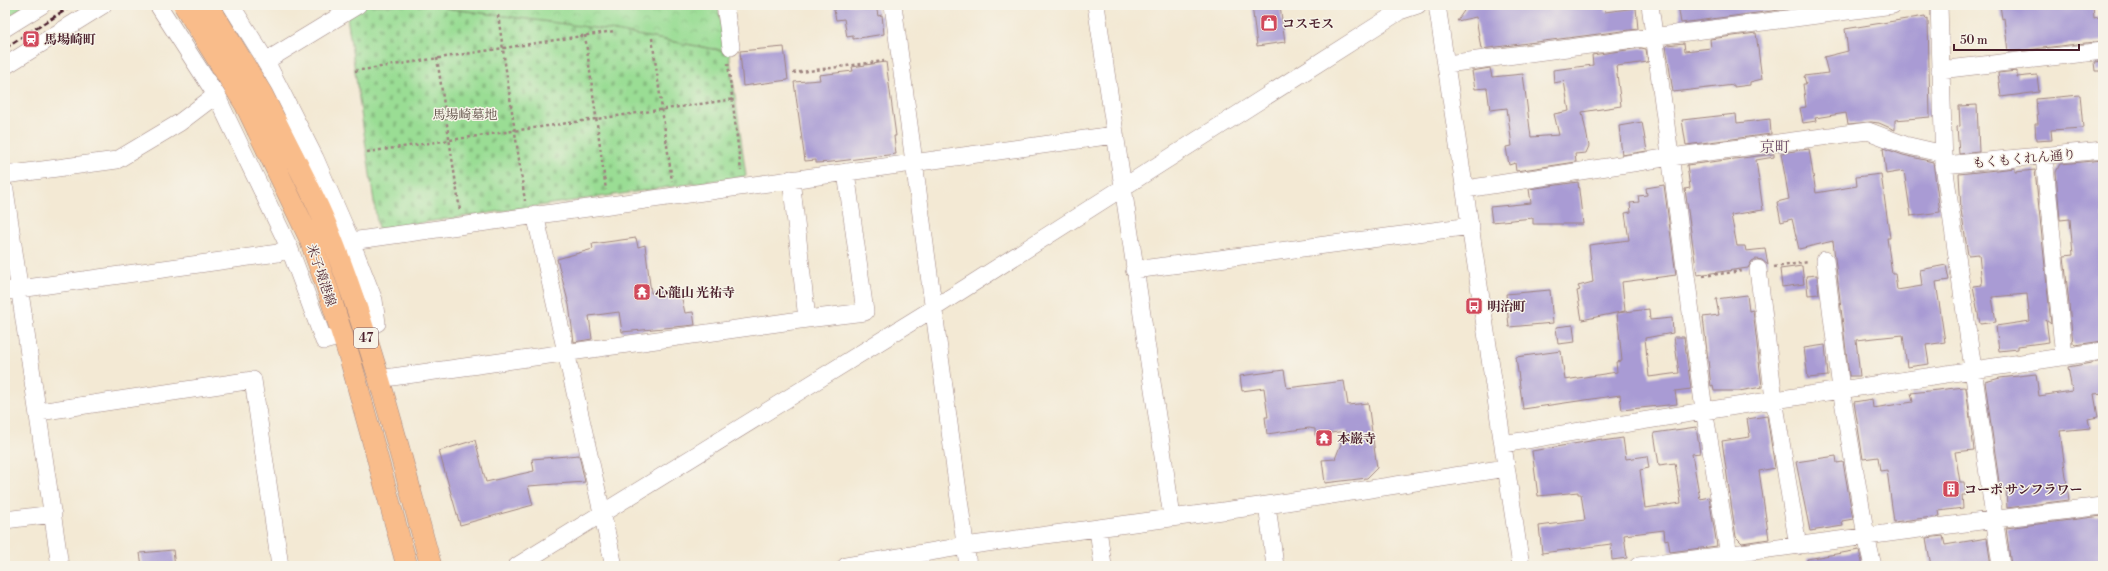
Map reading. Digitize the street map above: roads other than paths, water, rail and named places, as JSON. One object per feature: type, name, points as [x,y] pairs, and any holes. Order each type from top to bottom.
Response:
[{"type":"main road","name":"米子境港線","points":[[184,5],[245,104],[267,126],[328,230],[350,286],[431,566]]},
{"type":"main road","name":"米子境港線","points":[[208,5],[262,94],[267,126],[329,293],[408,566]]},
{"type":"street","points":[[5,28],[42,5]]},
{"type":"street","points":[[5,66],[103,5]]},
{"type":"street","points":[[158,5],[216,95],[289,247],[324,341],[342,336]]},
{"type":"street","points":[[231,5],[266,61],[316,158],[351,241],[374,300],[377,323],[363,330]]},
{"type":"street","points":[[5,175],[117,160],[179,123],[216,95],[266,61],[358,5]]},
{"type":"street","points":[[725,5],[731,47]]},
{"type":"street","points":[[893,5],[968,566]]},
{"type":"street","points":[[1096,5],[1134,270],[1172,517]]},
{"type":"street","points":[[517,566],[934,308],[1402,8],[1418,5]]},
{"type":"street","points":[[1437,5],[1466,189],[1521,566]]},
{"type":"street","points":[[1650,5],[1704,410],[1730,561]]},
{"type":"street","points":[[1447,64],[1893,5]]},
{"type":"street","points":[[1939,5],[1944,160],[2001,566]]},
{"type":"street","points":[[1940,70],[2103,51]]},
{"type":"street","name":"もくもくれん通り","points":[[1466,189],[1671,157],[1868,131],[1944,160],[2044,156],[2103,150]]},
{"type":"street","points":[[351,241],[608,204],[1114,135]]},
{"type":"street","points":[[2044,156],[2064,357]]},
{"type":"street","points":[[378,379],[865,312],[846,172]]},
{"type":"street","points":[[791,180],[808,319]]},
{"type":"street","points":[[5,190],[13,290],[39,412],[60,566]]},
{"type":"street","points":[[531,215],[567,353],[614,566]]},
{"type":"street","points":[[1134,270],[1471,226]]},
{"type":"street","points":[[13,290],[278,253],[289,247]]},
{"type":"street","points":[[1825,260],[1841,389],[1866,536],[1873,566]]},
{"type":"street","points":[[1758,269],[1774,399],[1798,546]]},
{"type":"street","points":[[1503,444],[1774,399],[2103,351]]},
{"type":"street","points":[[39,412],[253,380],[280,566]]},
{"type":"street","points":[[846,566],[965,546],[1267,505],[1506,468]]},
{"type":"street","points":[[1267,505],[1275,566]]},
{"type":"street","points":[[1638,566],[1730,561],[1798,546],[1994,518],[2103,506]]},
{"type":"street","points":[[5,520],[53,514]]},
{"type":"street","points":[[1098,529],[1103,566]]},
{"type":"railway","points":[[5,48],[73,5]]},
{"type":"place","name":"コスモス","points":[[1269,23]]},
{"type":"place","name":"馬場崎町","points":[[31,39]]},
{"type":"place","name":"心龍山 光祐寺","points":[[642,292]]},
{"type":"place","name":"明治町","points":[[1474,306]]},
{"type":"place","name":"本巌寺","points":[[1324,438]]},
{"type":"place","name":"コーポ サンフラワー","points":[[1951,489]]},
{"type":"district","name":"京町","points":[[1775,147]]},
{"type":"park label","name":"馬場崎墓地","points":[[465,114]]}]
